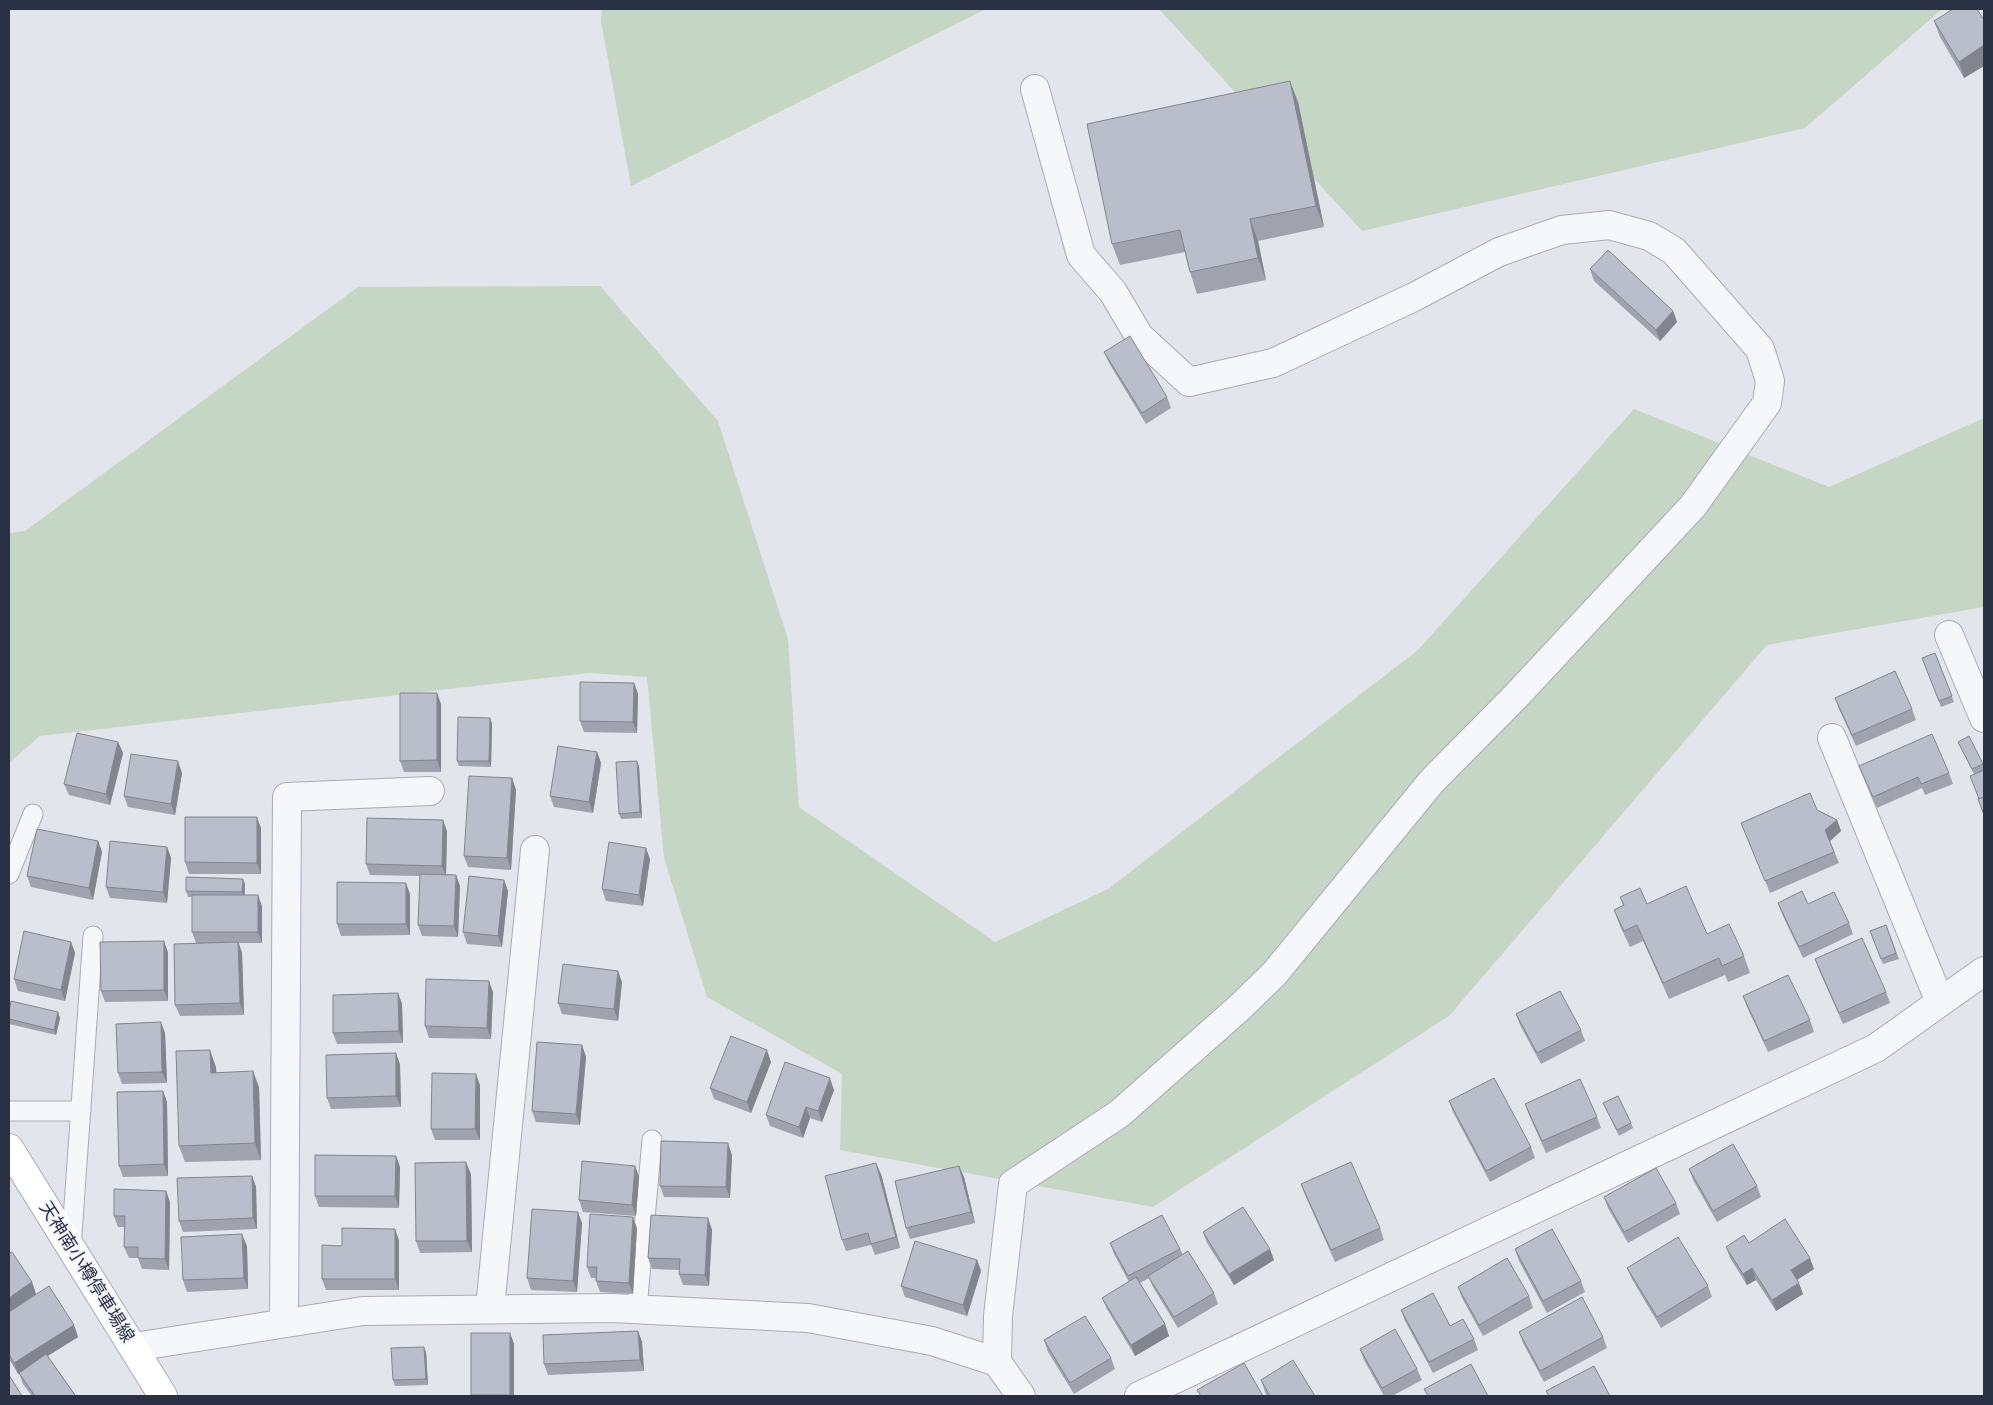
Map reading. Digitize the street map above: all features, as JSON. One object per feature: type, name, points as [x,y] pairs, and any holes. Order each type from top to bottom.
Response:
[{"type":"main road","name":"天神南小樽停車場線","points":[[9,1148],[163,1396]]},
{"type":"street","points":[[1021,1396],[997,1362],[998,1316],[1013,1184],[1119,1114],[1238,1009],[1275,973],[1432,781],[1518,694],[1693,506],[1767,403],[1770,381],[1760,349],[1674,250],[1649,236],[1608,225],[1562,230],[1499,252],[1414,297],[1273,363],[1189,382],[1139,336],[1113,292],[1081,255],[1035,88]]},
{"type":"street","points":[[1949,635],[1984,718]]},
{"type":"street","points":[[1832,738],[1940,1002]]},
{"type":"street","points":[[284,1324],[287,797],[430,791]]},
{"type":"street","points":[[490,1308],[535,850]]},
{"type":"street","points":[[1139,1396],[1876,1048],[1984,971]]},
{"type":"street","points":[[134,1348],[363,1311],[490,1308],[637,1309],[808,1318],[932,1341],[997,1362]]},
{"type":"lane","points":[[9,874],[33,814]]},
{"type":"lane","points":[[71,1248],[93,936]]},
{"type":"lane","points":[[9,1111],[81,1111]]},
{"type":"lane","points":[[637,1309],[652,1140]]},
{"type":"green space","points":[[602,9],[986,9],[631,186],[601,21]]},
{"type":"green space","points":[[1159,9],[1953,9],[1940,11],[1805,128],[1362,231]]},
{"type":"green space","points":[[600,286],[718,421],[788,639],[799,807],[995,942],[1108,889],[1418,650],[1634,409],[1829,487],[1984,418],[1984,607],[1767,645],[1449,1016],[1153,1207],[840,1150],[842,1074],[707,997],[664,858],[647,677],[589,673],[40,736],[9,763],[9,533],[25,531],[358,287]]},
{"type":"building","points":[[1953,9],[1977,9],[1984,20],[1984,45],[1959,62],[1934,21]]},
{"type":"building","points":[[1290,81],[1316,206],[1250,219],[1258,258],[1190,272],[1180,230],[1112,244],[1087,124]]},
{"type":"building","points":[[1608,250],[1673,311],[1656,330],[1590,269]]},
{"type":"building","points":[[1130,336],[1167,397],[1142,413],[1104,352]]},
{"type":"building","points":[[1935,653],[1952,696],[1939,701],[1922,658]]},
{"type":"building","points":[[1895,671],[1912,709],[1852,735],[1835,698]]},
{"type":"building","points":[[580,682],[634,683],[633,722],[580,721]]},
{"type":"building","points":[[400,693],[437,693],[437,760],[400,761]]},
{"type":"building","points":[[458,717],[490,718],[489,761],[457,761]]},
{"type":"building","points":[[77,733],[118,742],[106,794],[64,784]]},
{"type":"building","points":[[1932,734],[1949,773],[1921,784],[1918,777],[1873,797],[1859,766]]},
{"type":"building","points":[[1969,736],[1983,764],[1972,769],[1958,742]]},
{"type":"building","points":[[558,746],[597,752],[589,802],[550,796]]},
{"type":"building","points":[[131,754],[178,761],[171,804],[124,796]]},
{"type":"building","points":[[637,761],[640,812],[619,814],[616,762]]},
{"type":"building","points":[[1984,770],[1984,797],[1979,799],[1970,776]]},
{"type":"building","points":[[469,776],[512,778],[507,858],[464,856]]},
{"type":"building","points":[[1810,793],[1817,810],[1837,820],[1825,830],[1834,852],[1765,881],[1741,823]]},
{"type":"building","points":[[1984,797],[1984,815],[1978,799]]},
{"type":"building","points":[[185,817],[257,817],[257,863],[185,862]]},
{"type":"building","points":[[367,818],[443,820],[442,866],[366,864]]},
{"type":"building","points":[[37,829],[98,841],[89,888],[27,876]]},
{"type":"building","points":[[110,841],[167,847],[163,892],[106,887]]},
{"type":"building","points":[[609,842],[646,848],[639,895],[602,889]]},
{"type":"building","points":[[420,874],[456,875],[454,926],[418,925]]},
{"type":"building","points":[[469,876],[504,880],[498,936],[463,932]]},
{"type":"building","points":[[186,877],[243,879],[242,892],[186,891]]},
{"type":"building","points":[[337,882],[406,883],[406,924],[337,924]]},
{"type":"building","points":[[1686,886],[1707,934],[1729,924],[1744,956],[1722,966],[1719,958],[1663,983],[1637,925],[1624,931],[1614,910],[1624,905],[1620,897],[1640,888],[1647,904]]},
{"type":"building","points":[[1802,891],[1808,904],[1834,892],[1849,923],[1799,947],[1778,903]]},
{"type":"building","points":[[192,895],[258,895],[258,932],[192,932]]},
{"type":"building","points":[[1886,925],[1896,953],[1881,959],[1870,931]]},
{"type":"building","points":[[24,931],[71,942],[61,990],[14,979]]},
{"type":"building","points":[[1862,938],[1886,992],[1839,1013],[1815,959]]},
{"type":"building","points":[[164,941],[164,990],[101,991],[100,942]]},
{"type":"building","points":[[238,942],[240,1003],[175,1005],[174,944]]},
{"type":"building","points":[[563,964],[618,971],[614,1009],[558,1003]]},
{"type":"building","points":[[1788,975],[1810,1020],[1764,1041],[1743,996]]},
{"type":"building","points":[[426,979],[489,981],[487,1028],[425,1026]]},
{"type":"building","points":[[1560,991],[1581,1030],[1537,1053],[1516,1014]]},
{"type":"building","points":[[398,993],[399,1031],[333,1033],[333,995]]},
{"type":"building","points":[[11,1001],[58,1012],[54,1030],[9,1019]]},
{"type":"building","points":[[161,1022],[162,1072],[118,1073],[116,1024]]},
{"type":"building","points":[[731,1036],[767,1050],[747,1102],[710,1088]]},
{"type":"building","points":[[537,1042],[582,1045],[576,1114],[532,1111]]},
{"type":"building","points":[[210,1050],[211,1073],[253,1071],[255,1143],[179,1146],[176,1051]]},
{"type":"building","points":[[396,1053],[396,1096],[327,1098],[326,1055]]},
{"type":"building","points":[[785,1062],[830,1078],[818,1111],[806,1107],[799,1127],[766,1115]]},
{"type":"building","points":[[432,1073],[476,1074],[475,1129],[431,1129]]},
{"type":"building","points":[[1494,1078],[1531,1147],[1486,1171],[1449,1101]]},
{"type":"building","points":[[1580,1079],[1597,1117],[1542,1141],[1525,1104]]},
{"type":"building","points":[[163,1091],[164,1164],[119,1166],[117,1092]]},
{"type":"building","points":[[1618,1096],[1631,1123],[1617,1130],[1603,1103]]},
{"type":"building","points":[[661,1141],[728,1143],[726,1187],[660,1186]]},
{"type":"building","points":[[1733,1144],[1757,1186],[1713,1211],[1689,1169]]},
{"type":"building","points":[[315,1155],[396,1156],[395,1196],[315,1196]]},
{"type":"building","points":[[582,1161],[635,1166],[632,1205],[579,1200]]},
{"type":"building","points":[[466,1162],[467,1241],[416,1241],[415,1163]]},
{"type":"building","points":[[1351,1162],[1380,1228],[1331,1250],[1301,1184]]},
{"type":"building","points":[[876,1163],[896,1237],[871,1244],[868,1233],[842,1240],[825,1176]]},
{"type":"building","points":[[959,1166],[971,1212],[906,1228],[895,1181]]},
{"type":"building","points":[[1656,1168],[1676,1203],[1624,1232],[1604,1197]]},
{"type":"building","points":[[252,1176],[253,1218],[179,1221],[177,1178]]},
{"type":"building","points":[[114,1189],[166,1191],[165,1259],[138,1258],[138,1247],[124,1247],[125,1216],[114,1216]]},
{"type":"building","points":[[1243,1207],[1270,1249],[1229,1274],[1203,1232]]},
{"type":"building","points":[[532,1209],[578,1212],[573,1281],[527,1278]]},
{"type":"building","points":[[590,1214],[633,1217],[629,1283],[596,1281],[597,1267],[587,1267]]},
{"type":"building","points":[[651,1215],[708,1218],[705,1275],[679,1274],[680,1259],[648,1258]]},
{"type":"building","points":[[1162,1215],[1180,1249],[1128,1276],[1110,1243]]},
{"type":"building","points":[[1785,1219],[1810,1258],[1791,1270],[1799,1283],[1772,1300],[1752,1268],[1743,1274],[1726,1247],[1744,1235],[1749,1243]]},
{"type":"building","points":[[342,1228],[395,1229],[395,1279],[322,1279],[322,1245],[342,1246]]},
{"type":"building","points":[[1552,1229],[1581,1281],[1543,1301],[1515,1249]]},
{"type":"building","points":[[242,1234],[244,1278],[183,1280],[181,1237]]},
{"type":"building","points":[[1678,1237],[1708,1286],[1657,1317],[1627,1268]]},
{"type":"building","points":[[915,1241],[977,1260],[963,1305],[901,1286]]},
{"type":"building","points":[[1188,1251],[1214,1293],[1174,1317],[1148,1276]]},
{"type":"building","points":[[12,1252],[32,1282],[9,1298],[9,1254]]},
{"type":"building","points":[[1507,1258],[1529,1296],[1479,1325],[1458,1287]]},
{"type":"building","points":[[1136,1277],[1165,1324],[1131,1345],[1102,1298]]},
{"type":"building","points":[[49,1286],[74,1325],[14,1363],[9,1354],[9,1312]]},
{"type":"building","points":[[1433,1293],[1450,1326],[1463,1319],[1474,1339],[1429,1362],[1401,1310]]},
{"type":"building","points":[[1582,1297],[1603,1337],[1540,1371],[1519,1332]]},
{"type":"building","points":[[1085,1316],[1111,1358],[1070,1383],[1044,1340]]},
{"type":"building","points":[[1395,1329],[1417,1369],[1382,1388],[1360,1349]]},
{"type":"building","points":[[638,1331],[640,1360],[544,1364],[543,1335]]},
{"type":"building","points":[[471,1333],[510,1333],[510,1395],[471,1395]]},
{"type":"building","points":[[424,1347],[426,1379],[393,1380],[391,1348]]},
{"type":"building","points":[[46,1354],[74,1396],[35,1396],[19,1373]]},
{"type":"building","points":[[1293,1360],[1315,1396],[1270,1396],[1261,1380]]},
{"type":"building","points":[[1244,1363],[1263,1396],[1201,1396],[1197,1390]]},
{"type":"building","points":[[1471,1364],[1488,1396],[1428,1396],[1424,1389]]},
{"type":"building","points":[[1594,1366],[1610,1396],[1549,1396],[1546,1391]]},
{"type":"building","points":[[9,1375],[22,1396],[9,1396]]}]
